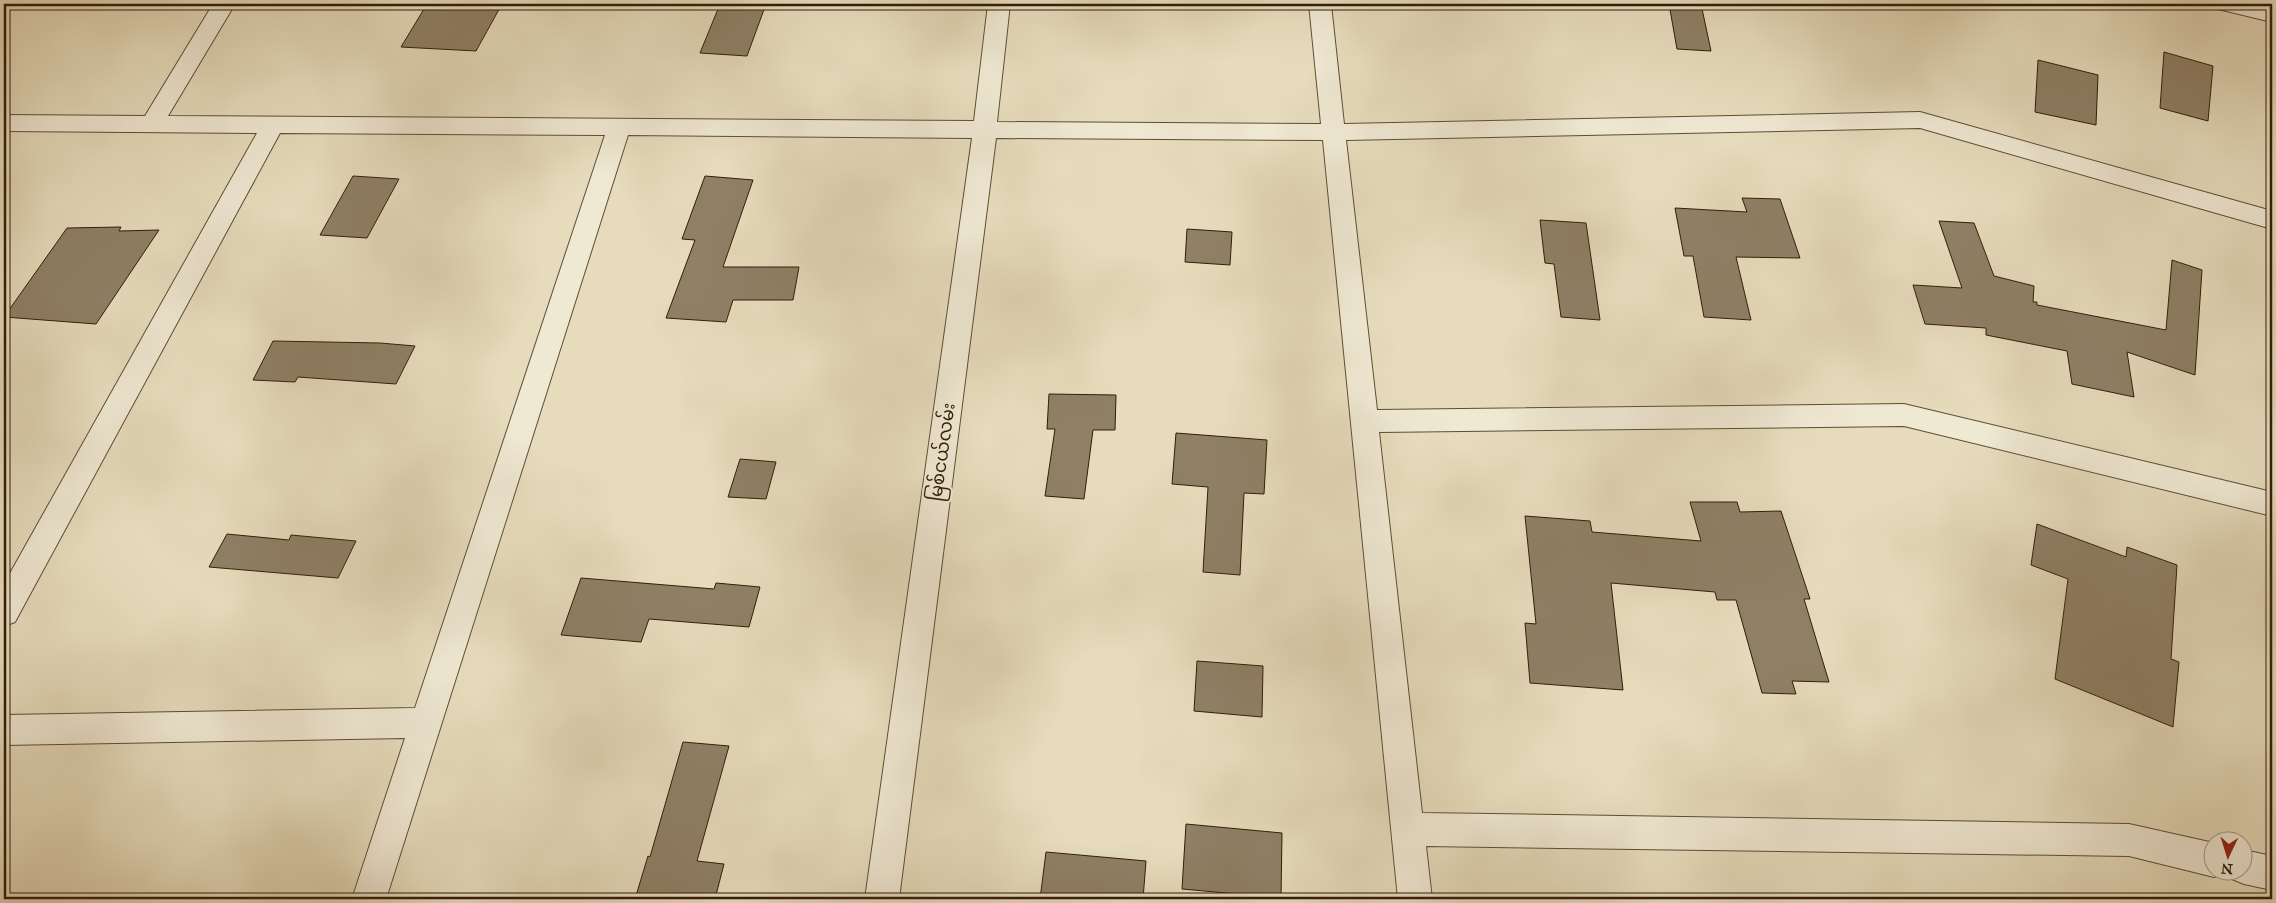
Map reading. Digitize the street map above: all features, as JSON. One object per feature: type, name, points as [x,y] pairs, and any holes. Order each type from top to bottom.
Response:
[{"type":"street","points":[[152,124],[224,4]]},
{"type":"street","name":"မြစ်ငယ်လမ်း","points":[[882,899],[985,130],[999,4]]},
{"type":"street","points":[[1320,4],[1415,899]]},
{"type":"street","points":[[2226,4],[2272,15]]},
{"type":"street","points":[[4,123],[1334,132],[1920,120],[2272,220]]},
{"type":"street","points":[[4,612],[273,125]]},
{"type":"street","points":[[369,899],[619,127]]},
{"type":"street","points":[[1365,421],[1904,415],[2272,504]]},
{"type":"street","points":[[4,730],[426,722]]},
{"type":"street","points":[[1408,829],[2129,840],[2204,858]]},
{"type":"street","points":[[2254,870],[2272,874]]},
{"type":"building","points":[[427,4],[502,4],[476,51],[401,47]]},
{"type":"building","points":[[720,4],[766,4],[747,56],[700,53]]},
{"type":"building","points":[[1669,4],[1701,4],[1711,51],[1677,49]]},
{"type":"building","points":[[2164,52],[2213,66],[2208,121],[2160,108]]},
{"type":"building","points":[[2038,60],[2098,75],[2096,125],[2035,112]]},
{"type":"building","points":[[353,176],[399,179],[367,238],[320,235]]},
{"type":"building","points":[[705,176],[753,180],[723,267],[799,267],[793,300],[733,300],[726,322],[666,318],[695,240],[682,239]]},
{"type":"building","points":[[1742,198],[1780,199],[1800,258],[1736,257],[1751,320],[1704,317],[1693,256],[1684,256],[1675,208],[1747,212]]},
{"type":"building","points":[[1540,220],[1586,223],[1600,320],[1561,317],[1554,264],[1545,263]]},
{"type":"building","points":[[1939,221],[1974,223],[1994,276],[2034,286],[2033,302],[2037,302],[2037,305],[2166,330],[2172,260],[2202,270],[2195,375],[2127,352],[2134,397],[2072,384],[2067,351],[1986,335],[1986,328],[1925,324],[1913,285],[1962,288]]},
{"type":"building","points":[[121,227],[119,231],[159,230],[96,324],[4,317],[67,228]]},
{"type":"building","points":[[1187,229],[1232,232],[1230,265],[1185,262]]},
{"type":"building","points":[[273,341],[380,343],[415,346],[396,384],[298,377],[295,382],[253,380]]},
{"type":"building","points":[[1049,394],[1116,395],[1115,430],[1093,430],[1084,499],[1045,496],[1055,429],[1047,429]]},
{"type":"building","points":[[1176,433],[1267,440],[1264,494],[1244,493],[1240,575],[1203,572],[1208,487],[1172,484]]},
{"type":"building","points":[[740,459],[776,462],[766,499],[728,497]]},
{"type":"building","points":[[1690,502],[1737,502],[1740,512],[1781,511],[1810,599],[1804,599],[1829,682],[1792,681],[1796,694],[1762,693],[1736,600],[1717,600],[1715,592],[1611,583],[1623,690],[1530,683],[1525,623],[1536,624],[1525,516],[1590,521],[1592,532],[1701,541]]},
{"type":"building","points":[[2037,524],[2126,557],[2127,547],[2177,565],[2171,659],[2179,662],[2173,727],[2055,679],[2068,579],[2031,565]]},
{"type":"building","points":[[227,534],[289,540],[291,535],[356,541],[338,578],[209,567]]},
{"type":"building","points":[[581,578],[714,589],[716,583],[760,587],[749,627],[649,619],[641,642],[561,635]]},
{"type":"building","points":[[1197,661],[1263,666],[1262,717],[1194,711]]},
{"type":"building","points":[[683,742],[729,746],[697,861],[724,864],[715,899],[635,899],[648,856],[650,857]]},
{"type":"building","points":[[1186,824],[1282,833],[1281,898],[1182,889]]},
{"type":"building","points":[[1046,852],[1146,861],[1143,899],[1040,899]]}]
